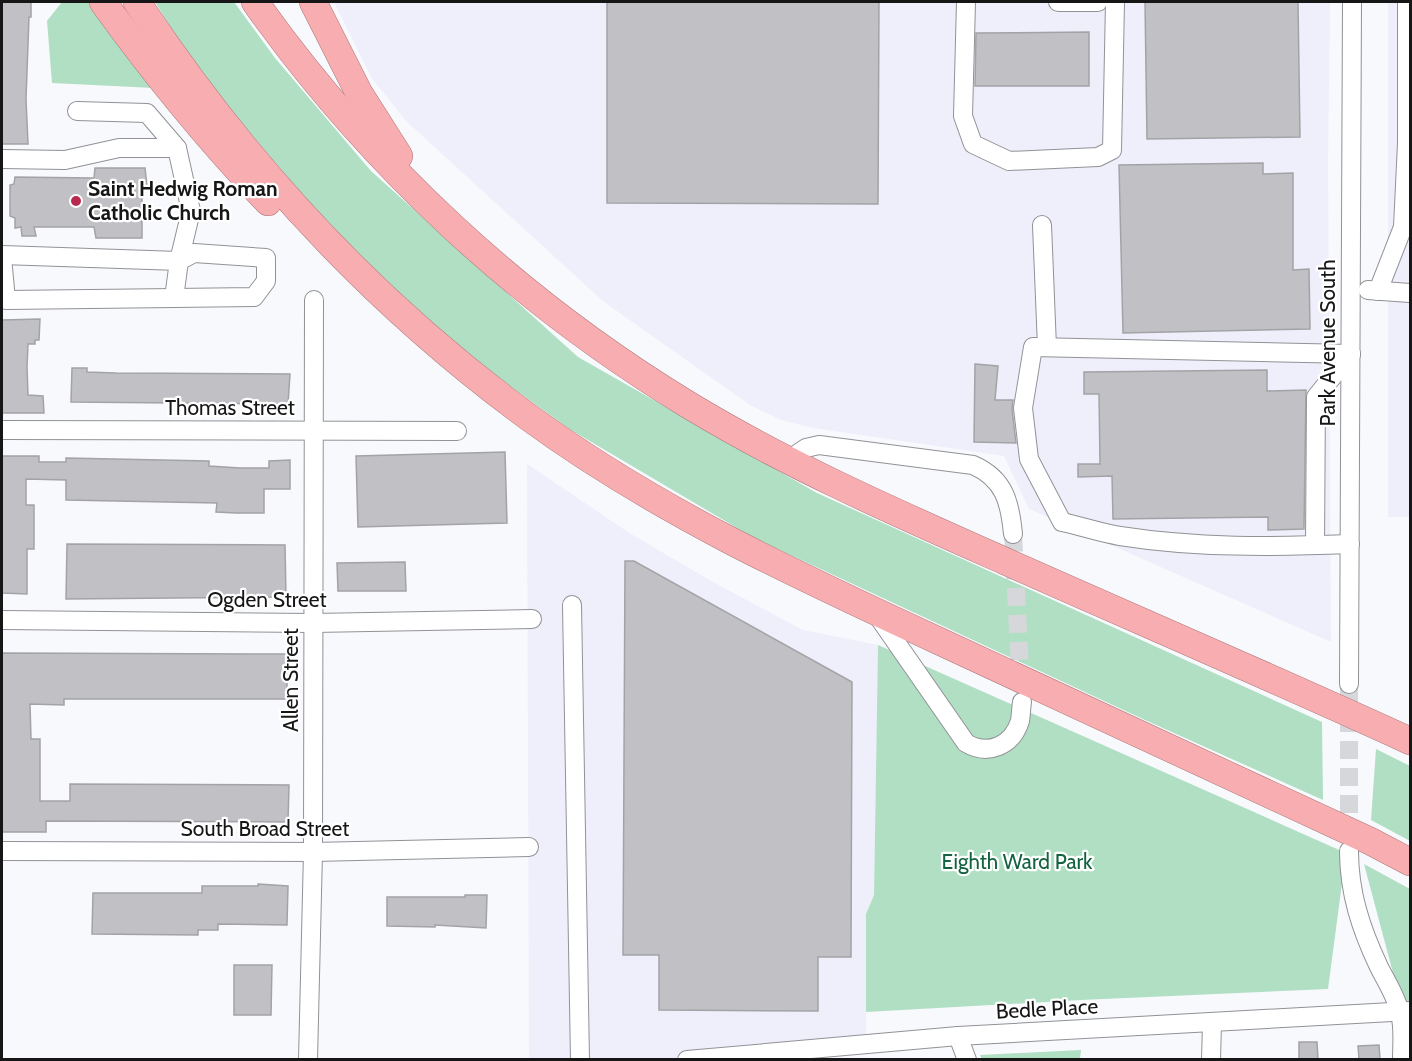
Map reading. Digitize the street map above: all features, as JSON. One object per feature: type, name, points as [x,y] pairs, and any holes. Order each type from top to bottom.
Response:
[{"type":"highway","points":[[104,2],[163,83],[263,197],[311,247],[414,325],[528,417],[627,483],[757,556],[1370,841],[1410,862]]},
{"type":"highway","points":[[137,2],[195,86],[245,149],[345,260],[414,325]]},
{"type":"highway","points":[[255,2],[339,110],[435,209],[498,267],[591,340],[688,405],[788,460],[899,513],[1410,741]]},
{"type":"highway","points":[[313,2],[359,93],[435,209]]},
{"type":"street","points":[[966,2],[963,116],[973,144],[1009,161],[1098,157],[1112,150],[1114,2]]},
{"type":"street","points":[[1058,2],[1098,2]]},
{"type":"street","name":"Park Avenue South","points":[[1349,684],[1352,2]]},
{"type":"street","points":[[1378,291],[1403,227],[1407,143],[1407,2]]},
{"type":"street","points":[[77,111],[147,113],[177,148],[191,211],[179,261],[174,298]]},
{"type":"street","points":[[2,159],[65,160],[119,148],[177,148]]},
{"type":"street","points":[[1042,225],[1047,347]]},
{"type":"street","points":[[194,254],[266,258],[266,281],[254,297],[6,300],[2,256],[179,261],[194,254]]},
{"type":"street","points":[[1351,290],[1410,293]]},
{"type":"street","name":"Allen Street","points":[[308,1059],[313,852],[314,300]]},
{"type":"street","points":[[1350,544],[1270,547],[1141,538],[1119,536],[1062,522],[1029,459],[1023,408],[1033,347],[1351,354]]},
{"type":"street","points":[[1315,545],[1316,397],[1351,354]]},
{"type":"street","name":"Thomas Street","points":[[2,430],[458,430]]},
{"type":"street","points":[[788,460],[807,448],[819,445],[973,465],[989,474],[1000,486],[1011,510],[1013,534]]},
{"type":"street","points":[[572,605],[580,1059]]},
{"type":"street","points":[[874,611],[966,744],[985,750],[992,749],[1005,741],[1019,722],[1022,702]]},
{"type":"street","name":"Ogden Street","points":[[2,620],[314,623],[532,619]]},
{"type":"street","name":"South Broad Street","points":[[2,851],[313,852],[529,847]]},
{"type":"street","points":[[1349,851],[1354,904],[1365,939],[1405,1011],[1402,1025],[1402,1059]]},
{"type":"street","name":"Bedle Place","points":[[687,1059],[848,1052],[958,1036],[1405,1011]]},
{"type":"street","points":[[1211,1059],[1212,1023]]},
{"type":"street","points":[[958,1036],[967,1059]]},
{"type":"shaded area","points":[[334,2],[1330,2],[1328,165],[1331,642],[1029,509],[1004,456],[814,428],[781,420],[750,405],[604,302],[406,121],[371,77]]},
{"type":"shaded area","points":[[1388,2],[1410,2],[1410,517],[1388,517]]},
{"type":"shaded area","points":[[527,464],[631,534],[713,582],[803,630],[878,645],[874,895],[866,914],[866,1041],[682,1059],[529,1059]]},
{"type":"green space","points":[[62,2],[90,2],[154,88],[52,83],[47,21]]},
{"type":"green space","points":[[155,2],[234,2],[275,58],[371,171],[578,357],[817,493],[1322,722],[1323,800],[754,538],[571,430],[441,336],[321,217],[199,72]]},
{"type":"green space","name":"Eighth Ward Park","points":[[878,645],[1346,853],[1328,989],[866,1012],[866,914],[874,895]]},
{"type":"green space","points":[[1376,749],[1410,766],[1410,841],[1371,820]]},
{"type":"green space","points":[[1364,864],[1410,889],[1410,1003],[1401,1003]]},
{"type":"green space","points":[[1081,1050],[1080,1059],[982,1060],[980,1055]]},
{"type":"building","points":[[2,2],[31,2],[26,99],[28,144],[2,144]]},
{"type":"building","points":[[607,2],[879,2],[878,204],[607,203]]},
{"type":"building","points":[[1145,2],[1298,2],[1300,137],[1147,139]]},
{"type":"building","points":[[1089,32],[1089,86],[975,86],[976,33]]},
{"type":"building","points":[[1263,163],[1263,174],[1293,173],[1293,270],[1309,269],[1310,329],[1123,333],[1119,165]]},
{"type":"building","name":"Saint Hedwig Roman Catholic Church","points":[[95,168],[145,168],[147,186],[142,186],[142,238],[96,238],[94,227],[34,227],[36,236],[22,236],[21,227],[15,228],[15,218],[10,216],[10,185],[14,184],[15,177],[94,178]]},
{"type":"building","points":[[40,319],[39,340],[35,340],[35,344],[28,344],[28,395],[43,396],[44,413],[2,413],[2,320]]},
{"type":"building","points":[[975,364],[998,366],[995,400],[1013,400],[1016,443],[974,442]]},
{"type":"building","points":[[72,368],[87,368],[87,372],[116,373],[290,374],[288,404],[71,402]]},
{"type":"building","points":[[1267,370],[1267,391],[1306,390],[1304,529],[1268,530],[1268,517],[1113,519],[1112,476],[1078,477],[1078,464],[1100,464],[1099,394],[1084,394],[1084,372]]},
{"type":"building","points":[[505,452],[507,523],[358,527],[356,456]]},
{"type":"building","points":[[2,456],[39,456],[39,462],[66,462],[66,458],[209,461],[209,466],[240,468],[269,468],[269,461],[290,460],[290,489],[264,489],[264,513],[236,513],[216,512],[217,503],[66,500],[66,480],[26,479],[26,505],[34,505],[34,549],[27,549],[27,594],[2,593]]},
{"type":"building","points":[[67,544],[285,545],[286,597],[66,599]]},
{"type":"building","points":[[625,561],[634,561],[852,682],[851,957],[818,957],[818,1011],[659,1010],[659,955],[623,955]]},
{"type":"building","points":[[405,562],[406,591],[338,591],[337,563]]},
{"type":"building","points":[[2,653],[287,654],[287,699],[64,699],[64,705],[30,704],[31,739],[40,739],[40,801],[70,801],[70,784],[289,785],[288,822],[46,821],[46,832],[2,832]]},
{"type":"building","points":[[258,884],[288,886],[287,925],[218,924],[218,930],[198,930],[198,935],[92,934],[93,893],[202,893],[202,886],[258,886]]},
{"type":"building","points":[[465,895],[487,895],[486,928],[435,925],[435,927],[387,926],[387,897],[465,897]]},
{"type":"building","points":[[234,965],[272,965],[271,1015],[234,1015]]},
{"type":"building","points":[[1299,1042],[1317,1042],[1318,1059],[1299,1059]]},
{"type":"building","points":[[1379,1045],[1380,1059],[1359,1059],[1358,1046]]},
{"type":"tunnel","points":[[1013,534],[1021,688]]},
{"type":"tunnel","points":[[1349,684],[1349,840]]},
{"type":"place","name":"Saint Hedwig Roman Catholic Church","points":[[76,201]]}]
